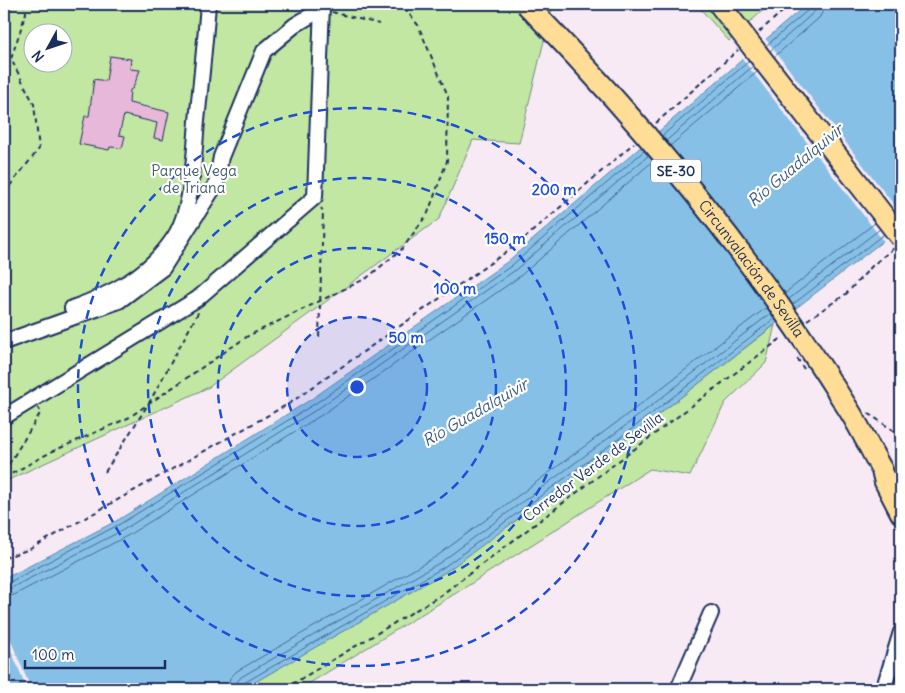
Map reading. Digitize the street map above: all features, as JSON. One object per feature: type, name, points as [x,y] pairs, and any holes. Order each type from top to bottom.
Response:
[{"type":"highway","name":"Circunvalación de Sevilla","points":[[526,4],[575,54],[635,122],[738,250],[811,352],[848,408],[882,470],[885,482],[901,513]]},
{"type":"highway","points":[[719,4],[898,243]]},
{"type":"highway","points":[[882,470],[892,479],[901,496]]},
{"type":"street","points":[[4,332],[117,290],[150,267],[174,238],[186,210],[192,176],[208,4]]},
{"type":"street","points":[[4,417],[193,302],[315,197],[322,6]]},
{"type":"street","points":[[4,342],[119,301],[163,268],[216,184],[221,157],[264,51],[295,25],[322,6]]},
{"type":"street","points":[[678,689],[712,613]]},
{"type":"street","points":[[881,689],[901,632]]},
{"type":"path","points":[[4,193],[39,150],[34,104],[11,59],[26,13],[25,4]]},
{"type":"path","points":[[4,478],[50,452],[128,418],[248,336],[366,278],[403,248],[428,214],[447,161],[448,96],[418,25],[401,4]]},
{"type":"path","points":[[755,36],[791,4]]},
{"type":"path","points":[[322,6],[379,24]]},
{"type":"path","points":[[654,125],[741,48]]},
{"type":"path","points":[[4,558],[30,549],[290,403],[519,243],[639,138]]},
{"type":"path","points":[[313,199],[323,211],[319,337]]},
{"type":"path","points":[[4,219],[6,228],[4,235]]},
{"type":"path","points":[[808,320],[846,294],[874,264],[898,243]]},
{"type":"path","points":[[105,472],[149,403],[200,312],[193,302]]},
{"type":"path","name":"Corredor Verde de Sevilla","points":[[284,689],[441,595],[785,336]]},
{"type":"path","points":[[4,472],[41,412],[33,399]]},
{"type":"green space","name":"Parque Vega de Triana","points":[[4,4],[553,4],[519,143],[473,140],[439,219],[209,387],[4,482]]},
{"type":"green space","points":[[696,4],[770,4],[729,41]]},
{"type":"green space","points":[[775,325],[766,363],[725,403],[690,476],[650,469],[461,590],[300,689],[243,689],[447,571],[632,435]]},
{"type":"water","name":"Río Guadalquivir","points":[[807,4],[901,4],[901,227],[632,435],[447,571],[243,689],[4,689],[4,579],[118,520],[313,398],[507,262]]},
{"type":"pier","points":[[764,37],[901,214],[901,230],[885,243],[741,57]]},
{"type":"pier","points":[[4,624],[31,689],[27,689],[4,633]]},
{"type":"building","points":[[110,56],[131,59],[130,69],[140,70],[133,88],[130,90],[129,103],[169,112],[163,140],[154,138],[157,123],[124,115],[119,135],[125,136],[122,148],[110,147],[109,150],[79,144],[85,116],[89,116],[94,79],[106,81]]}]
